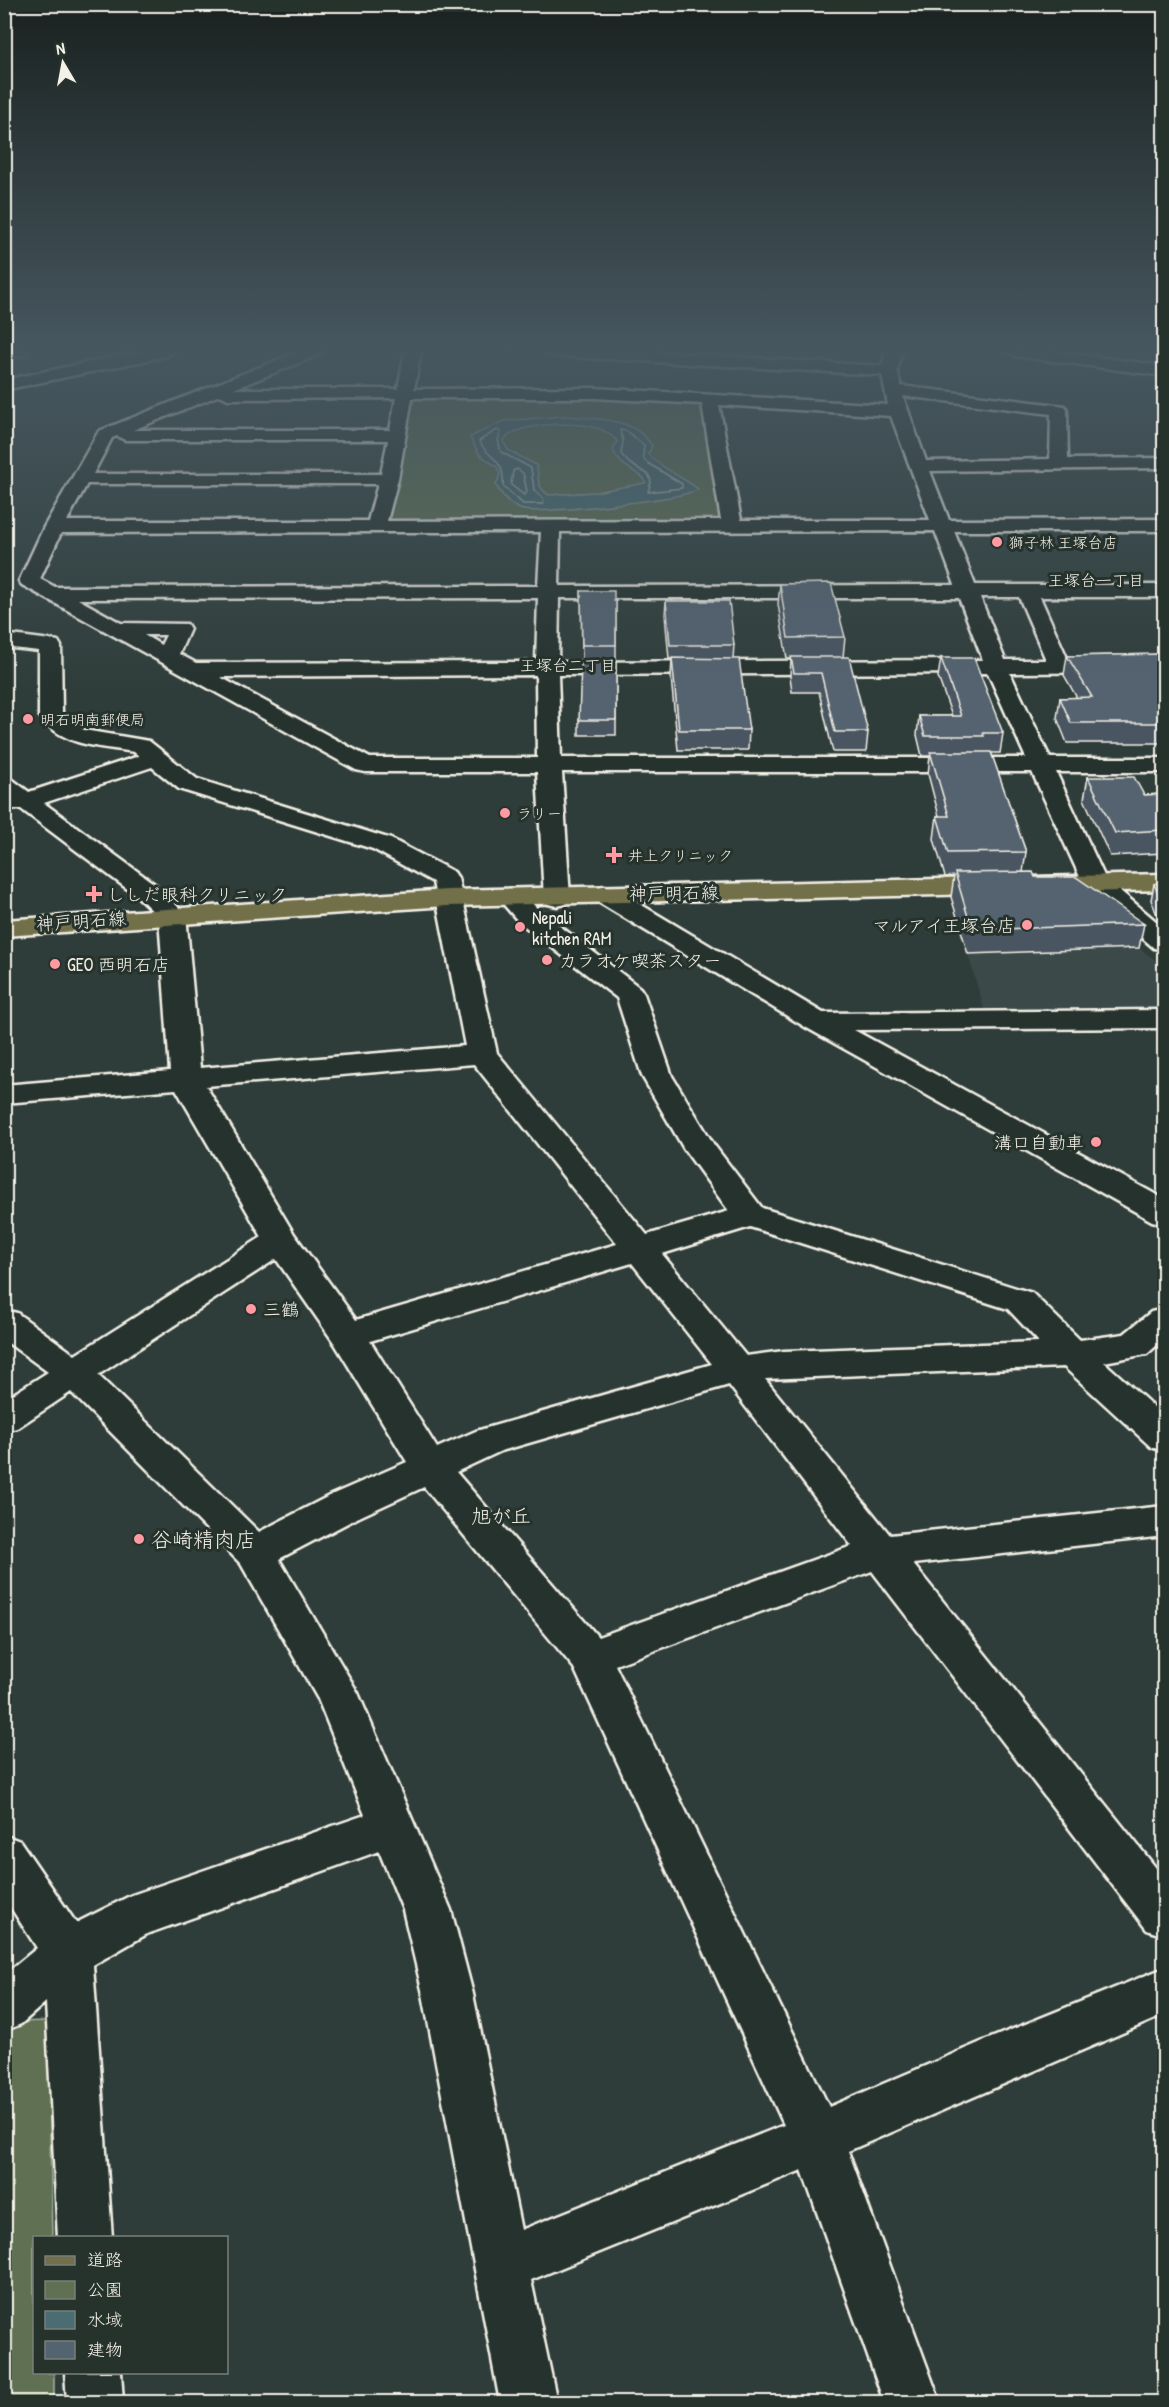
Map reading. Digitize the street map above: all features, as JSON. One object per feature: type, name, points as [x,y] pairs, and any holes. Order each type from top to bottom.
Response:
[{"type":"main road","name":"神戸明石線","points":[[4,928],[447,898],[512,899],[604,894],[1164,882]]},
{"type":"street","points":[[90,463],[54,527],[29,581],[365,765],[1164,765]]},
{"type":"street","points":[[376,527],[392,463]]},
{"type":"street","points":[[721,463],[732,526]]},
{"type":"street","points":[[1130,463],[919,466],[996,666],[1094,882],[1164,942]]},
{"type":"street","points":[[81,479],[296,479],[294,491],[387,485]]},
{"type":"street","points":[[54,527],[1164,525]]},
{"type":"street","points":[[551,527],[547,593],[547,766],[556,898]]},
{"type":"street","points":[[15,590],[547,593],[1164,591]]},
{"type":"street","points":[[1026,592],[1060,666]]},
{"type":"street","points":[[116,628],[179,629],[167,657]]},
{"type":"street","points":[[4,640],[50,646],[51,715],[77,736],[141,747],[188,784],[382,844],[445,878],[447,898],[482,1054],[737,1370],[1164,1914]]},
{"type":"street","points":[[190,669],[1164,666]]},
{"type":"street","points":[[15,803],[156,758]]},
{"type":"street","points":[[4,785],[15,803],[147,891],[172,915],[186,1079],[281,1240],[348,1335],[430,1468],[591,1657],[817,2138],[912,2403]]},
{"type":"street","points":[[604,894],[817,1022],[1164,1213]]},
{"type":"street","points":[[512,899],[528,915],[630,994],[657,1076],[700,1149],[750,1216]]},
{"type":"street","points":[[817,1022],[1164,1019]]},
{"type":"street","points":[[4,1094],[482,1054]]},
{"type":"street","points":[[348,1335],[750,1216],[1020,1301],[1072,1354],[1164,1437]]},
{"type":"street","points":[[4,1418],[281,1240]]},
{"type":"street","points":[[255,1553],[345,1506],[489,1441],[522,1434],[737,1370],[784,1364],[1072,1354],[1134,1345],[1164,1321]]},
{"type":"street","points":[[4,1322],[75,1374],[255,1553],[337,1694],[427,1910],[448,1994],[503,2264],[528,2403]]},
{"type":"street","points":[[591,1657],[880,1552],[1164,1521]]},
{"type":"street","points":[[4,2007],[68,1953],[132,1917],[393,1826]]},
{"type":"street","points":[[4,1856],[68,1953],[85,2236]]},
{"type":"street","points":[[503,2264],[817,2138],[1164,1991]]},
{"type":"street","points":[[93,2374],[95,2403]]},
{"type":"shaded area","points":[[1072,900],[1164,966],[1164,1010],[985,1012],[952,901]]},
{"type":"green space","points":[[400,463],[715,463],[724,519],[712,523],[397,523],[389,518]]},
{"type":"green space","points":[[48,2021],[52,2236],[33,2236],[33,2374],[54,2374],[54,2402],[5,2402],[4,2031],[14,2022]]},
{"type":"water","points":[[492,463],[536,465],[540,485],[549,495],[595,492],[645,483],[644,478],[623,463],[659,463],[698,489],[668,497],[613,505],[557,510],[523,510],[508,501],[496,486],[500,474],[497,467]]},
{"type":"building","points":[[831,583],[845,637],[788,638],[780,584]]},
{"type":"building","points":[[581,591],[614,591],[616,645],[582,645]]},
{"type":"building","points":[[666,601],[729,601],[734,645],[670,645]]},
{"type":"building","points":[[1164,654],[1164,723],[1071,723],[1060,698],[1092,697],[1067,656]]},
{"type":"building","points":[[791,657],[849,657],[868,732],[835,732],[821,673],[794,673]]},
{"type":"building","points":[[672,658],[739,659],[749,730],[679,730]]},
{"type":"building","points":[[941,658],[974,658],[1003,733],[983,733],[984,736],[925,736],[919,716],[961,716]]},
{"type":"building","points":[[616,662],[616,720],[579,720],[581,663]]},
{"type":"building","points":[[930,752],[991,752],[1026,852],[948,853],[937,816],[949,816]]},
{"type":"building","points":[[1088,777],[1134,777],[1144,795],[1164,794],[1164,830],[1115,833]]},
{"type":"building","points":[[1033,872],[1035,877],[1076,877],[1144,924],[972,930],[955,873]]},
{"type":"building","points":[[1164,881],[1164,906],[1154,884]]},
{"type":"place","name":"獅子林 王塚台店","points":[[997,542]]},
{"type":"place","name":"明石明南郵便局","points":[[28,719]]},
{"type":"place","name":"ラリー","points":[[505,813]]},
{"type":"place","name":"井上クリニック","points":[[614,855]]},
{"type":"place","name":"ししだ眼科クリニック","points":[[94,894]]},
{"type":"place","name":"マルアイ王塚台店","points":[[1027,925]]},
{"type":"place","name":"Nepali kitchen RAM","points":[[520,927]]},
{"type":"place","name":"カラオケ喫茶スター","points":[[547,960]]},
{"type":"place","name":"GEO 西明石店","points":[[55,964]]},
{"type":"place","name":"溝口自動車","points":[[1096,1142]]},
{"type":"place","name":"三鶴","points":[[251,1309]]},
{"type":"place","name":"谷崎精肉店","points":[[139,1539]]},
{"type":"district","name":"王塚台一丁目","points":[[1096,580]]},
{"type":"district","name":"王塚台二丁目","points":[[568,665]]},
{"type":"district","name":"旭が丘","points":[[501,1515]]}]
